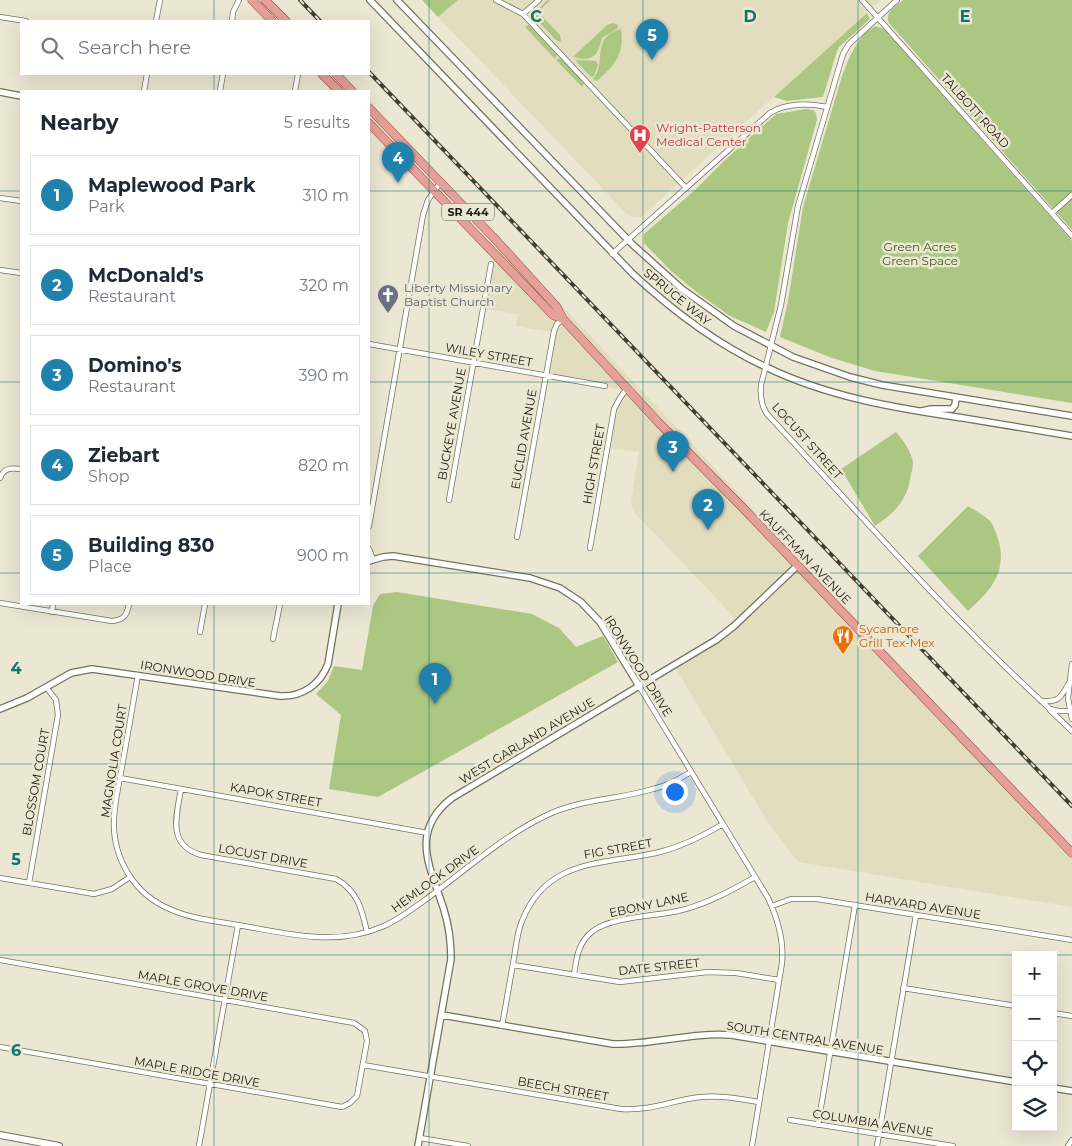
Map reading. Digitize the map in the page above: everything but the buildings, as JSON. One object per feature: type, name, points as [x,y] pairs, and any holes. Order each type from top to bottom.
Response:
[{"type":"main road","points":[[252,0],[271,20]]},
{"type":"main road","points":[[265,0],[285,20]]},
{"type":"main road","points":[[323,75],[338,90]]},
{"type":"main road","points":[[337,75],[351,90]]},
{"type":"main road","name":"KAUFFMAN AVENUE","points":[[370,109],[556,306],[563,318],[659,423],[1072,854]]},
{"type":"main road","name":"KAUFFMAN AVENUE","points":[[370,126],[553,315],[563,318]]},
{"type":"main road","points":[[0,1135],[59,1146]]},
{"type":"street","points":[[156,20],[160,0]]},
{"type":"street","points":[[232,20],[233,12],[239,0]]},
{"type":"street","name":"SPRUCE WAY","points":[[370,0],[612,254],[656,296],[693,325],[721,343],[765,367],[843,396],[920,411],[1072,436]]},
{"type":"street","name":"SPRUCE WAY","points":[[397,0],[669,279],[734,326],[806,362],[850,377],[882,385],[956,398],[1071,415]]},
{"type":"street","points":[[496,0],[523,14],[686,188]]},
{"type":"street","points":[[523,14],[539,0]]},
{"type":"street","name":"TALBOTT ROAD","points":[[862,0],[1072,236]]},
{"type":"street","name":"LOCUST STREET","points":[[897,0],[849,44],[839,67],[798,206],[781,305],[760,394],[762,407],[944,605],[1001,664],[1072,731]]},
{"type":"street","points":[[0,17],[20,20]]},
{"type":"street","points":[[144,90],[147,75]]},
{"type":"street","points":[[220,90],[223,75]]},
{"type":"street","points":[[295,90],[298,75]]},
{"type":"street","points":[[0,92],[20,96]]},
{"type":"street","points":[[612,254],[777,108],[791,105],[815,104],[827,107]]},
{"type":"street","points":[[370,124],[377,117]]},
{"type":"street","points":[[370,520],[423,215],[428,200],[440,183]]},
{"type":"street","points":[[1052,213],[1072,195]]},
{"type":"street","points":[[0,198],[20,201]]},
{"type":"street","name":"BUCKEYE AVENUE","points":[[449,500],[491,264]]},
{"type":"street","points":[[0,270],[20,273]]},
{"type":"street","name":"EUCLID AVENUE","points":[[517,537],[554,331],[563,318]]},
{"type":"street","name":"WILEY STREET","points":[[370,344],[605,386]]},
{"type":"street","name":"HIGH STREET","points":[[590,548],[614,409],[628,388]]},
{"type":"street","points":[[920,411],[952,409],[956,398]]},
{"type":"street","points":[[0,478],[8,468],[20,469]]},
{"type":"street","name":"IRONWOOD DRIVE","points":[[371,560],[393,556],[530,578],[555,585],[574,596],[594,614],[755,877],[772,906],[778,924],[782,942],[782,956],[752,1146]]},
{"type":"street","name":"WEST GARLAND AVENUE","points":[[418,1146],[450,970],[451,948],[446,916],[426,858],[428,833],[438,813],[452,798],[727,632],[797,566]]},
{"type":"street","points":[[0,603],[112,621],[122,619],[127,614],[129,605]]},
{"type":"street","points":[[52,612],[53,605]]},
{"type":"street","points":[[200,632],[205,605]]},
{"type":"street","points":[[273,639],[280,605]]},
{"type":"street","name":"IRONWOOD DRIVE","points":[[0,709],[27,698],[71,673],[85,669],[98,669],[280,696],[297,695],[311,688],[326,667],[338,605]]},
{"type":"street","points":[[1072,664],[1069,682],[1072,719]]},
{"type":"street","name":"MAGNOLIA COURT","points":[[130,877],[121,860],[115,839],[114,813],[138,675]]},
{"type":"street","points":[[1041,701],[1056,701],[1061,698],[1069,682]]},
{"type":"street","name":"BLOSSOM COURT","points":[[29,883],[58,715],[56,700],[46,687]]},
{"type":"street","points":[[1050,709],[1070,711]]},
{"type":"street","name":"HEMLOCK DRIVE","points":[[130,877],[151,899],[170,910],[184,915],[309,937],[341,937],[367,932],[398,919],[511,836],[545,816],[584,803],[655,789],[691,772]]},
{"type":"street","name":"KAPOK STREET","points":[[120,778],[428,833]]},
{"type":"street","name":"LOCUST DRIVE","points":[[181,788],[176,829],[179,838],[188,849],[200,855],[336,879],[350,889],[358,900],[367,932]]},
{"type":"street","name":"FIG STREET","points":[[502,1026],[518,933],[524,916],[538,894],[555,879],[572,869],[586,864],[672,848],[698,838],[723,824]]},
{"type":"street","points":[[0,878],[94,894],[112,889],[130,877]]},
{"type":"street","name":"EBONY LANE","points":[[574,975],[577,956],[582,943],[588,935],[599,927],[612,922],[691,907],[723,895],[755,877]]},
{"type":"street","name":"HARVARD AVENUE","points":[[772,906],[801,898],[817,899],[1072,940]]},
{"type":"street","points":[[818,1125],[855,905]]},
{"type":"street","points":[[877,1146],[916,915]]},
{"type":"street","points":[[198,1146],[238,924]]},
{"type":"street","name":"MAPLE GROVE DRIVE","points":[[0,960],[354,1023],[362,1028],[366,1036],[367,1043],[363,1065]]},
{"type":"street","name":"DATE STREET","points":[[513,965],[626,982],[708,972],[736,973],[779,980]]},
{"type":"street","points":[[903,988],[1012,1005]]},
{"type":"street","points":[[1057,1013],[1072,1016]]},
{"type":"street","name":"SOUTH CENTRAL AVENUE","points":[[442,1015],[614,1044],[636,1044],[707,1034],[731,1035],[1012,1081]]},
{"type":"street","name":"MAPLE RIDGE DRIVE","points":[[0,1047],[342,1107],[350,1104],[356,1096],[363,1065]]},
{"type":"street","name":"BEECH STREET","points":[[363,1065],[621,1109],[652,1108],[708,1096],[759,1102]]},
{"type":"street","points":[[1057,1089],[1072,1091]]},
{"type":"street","name":"COLUMBIA AVENUE","points":[[790,1120],[953,1146]]},
{"type":"street","points":[[420,1138],[468,1146]]},
{"type":"street","points":[[1068,1146],[1072,1140]]},
{"type":"shaded area","name":"Wright-Patterson Medical Center","points":[[458,0],[881,0],[641,217],[632,217],[626,213],[438,17]]},
{"type":"shaded area","points":[[504,244],[1072,848],[1072,907],[798,862],[767,821],[674,666],[717,641],[738,621],[633,511],[631,501],[639,452],[609,448],[615,410],[620,400],[620,389],[547,377],[551,332],[516,326],[518,314],[484,309],[494,257]]},
{"type":"green space","points":[[422,0],[458,0],[438,17]]},
{"type":"green space","points":[[550,0],[538,12],[560,35],[560,42],[535,18],[536,11]]},
{"type":"green space","points":[[903,0],[1072,0],[1072,230],[889,23],[889,12]]},
{"type":"green space","points":[[867,13],[870,19],[839,47],[823,97],[787,101],[774,97]]},
{"type":"green space","points":[[613,23],[618,25],[618,28],[602,38],[599,49],[594,56],[585,59],[573,57],[607,25]]},
{"type":"green space","points":[[529,25],[557,55],[555,59],[525,27]]},
{"type":"green space","name":"Green Acres Green Space","points":[[876,26],[884,29],[1072,241],[1072,403],[875,371],[832,358],[780,337],[788,301],[803,207],[842,76],[859,40]]},
{"type":"green space","points":[[621,29],[621,46],[617,59],[597,81],[593,79],[599,66],[602,44],[611,33]]},
{"type":"green space","points":[[559,58],[584,83],[582,87],[556,60]]},
{"type":"green space","points":[[577,60],[596,61],[598,65],[594,76],[591,77]]},
{"type":"green space","points":[[806,109],[813,110],[816,113],[817,120],[788,223],[774,312],[766,332],[730,316],[699,294],[671,271],[644,243],[644,234],[695,190],[776,114]]},
{"type":"green space","points":[[896,432],[912,458],[913,465],[909,483],[900,504],[875,526],[841,469]]},
{"type":"green space","points":[[968,506],[990,521],[1000,546],[1001,557],[1000,566],[993,583],[968,611],[918,556]]},
{"type":"green space","points":[[397,592],[532,614],[559,628],[576,647],[603,636],[618,662],[378,797],[329,789],[341,715],[316,694],[328,681],[334,666],[362,670],[373,606],[380,594]]},
{"type":"railway","points":[[300,0],[319,20]]},
{"type":"railway","points":[[370,73],[1072,806]]},
{"type":"place","name":"Building 830","points":[[652,60]]},
{"type":"place","name":"Wright-Patterson Medical Center","points":[[640,154]]},
{"type":"place","name":"Ziebart","points":[[398,183]]},
{"type":"place","name":"Liberty Missionary Baptist Church","points":[[388,314]]},
{"type":"place","name":"Domino's","points":[[673,472]]},
{"type":"place","name":"McDonald's","points":[[708,530]]},
{"type":"place","name":"Sycamore Grill Tex-Mex","points":[[843,655]]},
{"type":"place","name":"Maplewood Park","points":[[435,704]]}]
